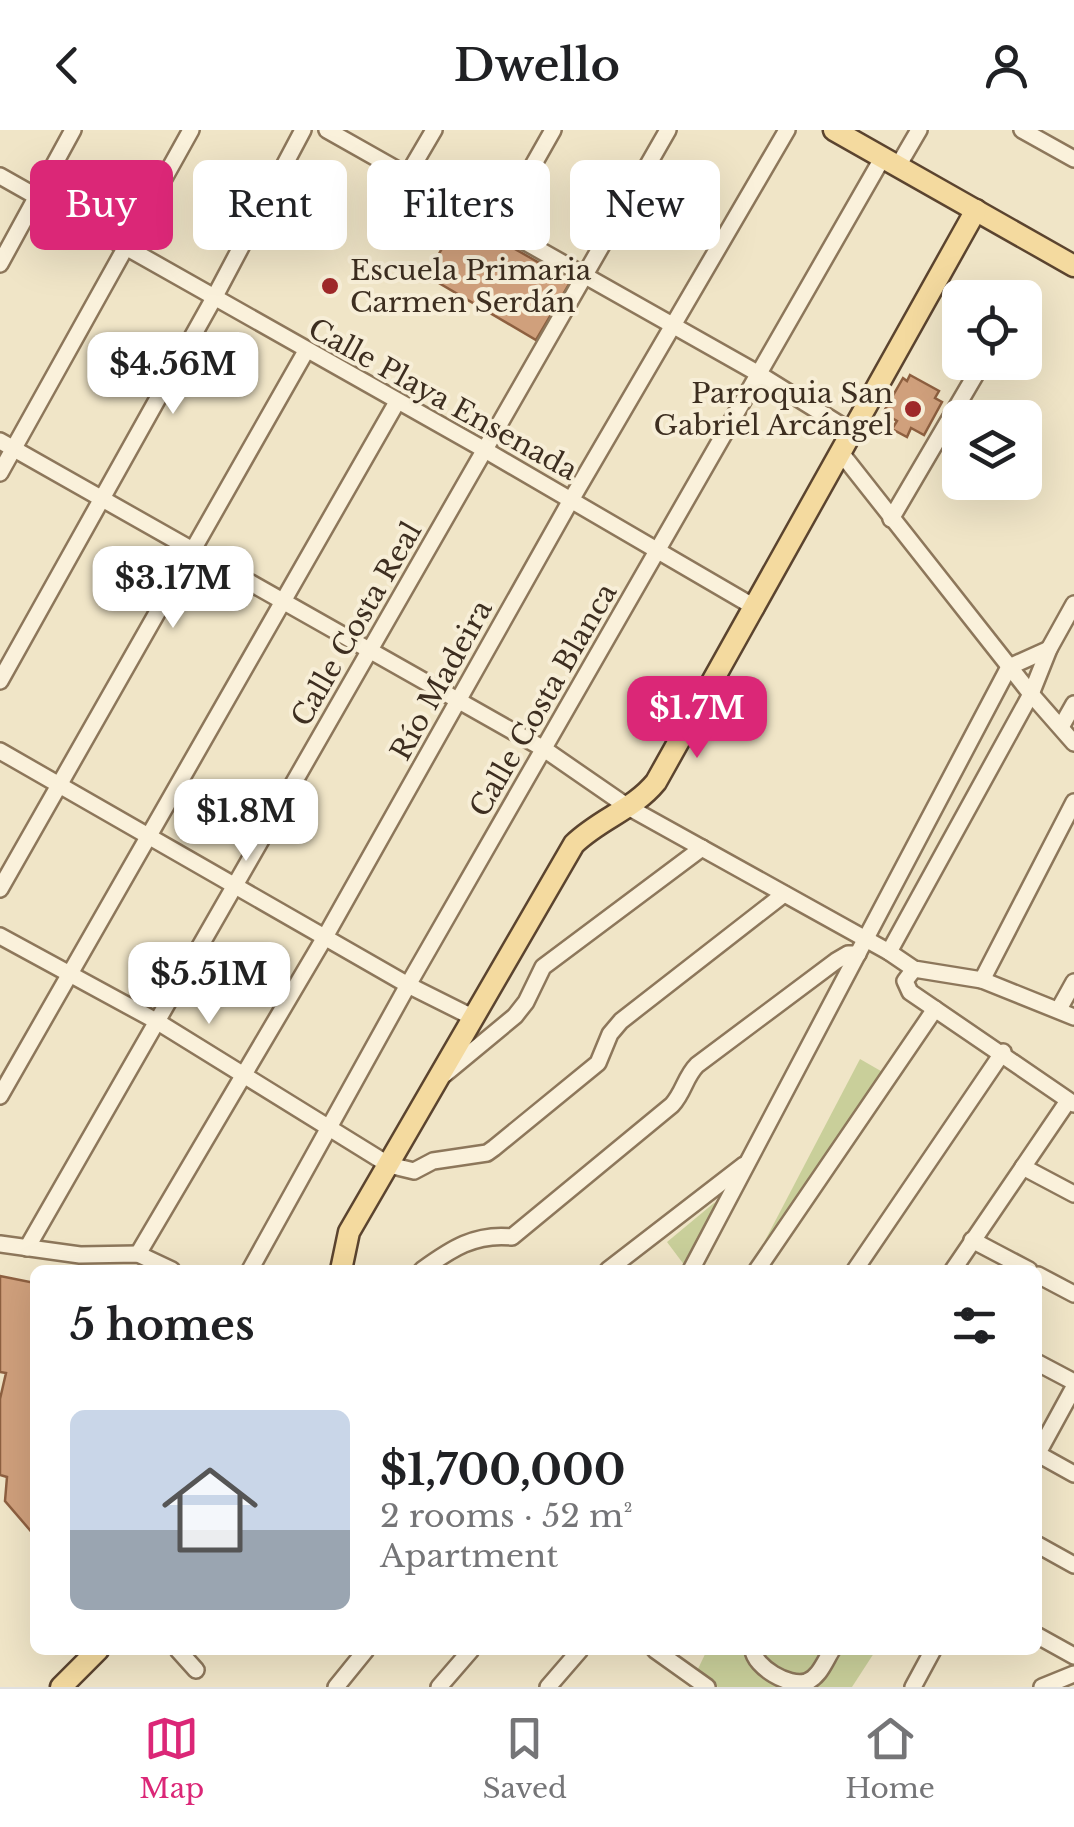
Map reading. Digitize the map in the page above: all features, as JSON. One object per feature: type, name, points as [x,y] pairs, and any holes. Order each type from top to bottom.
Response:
[{"type":"main road","points":[[834,130],[1074,266]]},
{"type":"main road","points":[[342,1265],[349,1232],[574,844],[607,816],[644,796],[656,782],[976,210]]},
{"type":"main road","points":[[61,1687],[93,1655]]},
{"type":"street","points":[[58,160],[74,130]]},
{"type":"street","points":[[173,164],[191,130]]},
{"type":"street","points":[[0,680],[214,298],[303,130]]},
{"type":"street","points":[[327,130],[379,160]]},
{"type":"street","points":[[416,160],[434,130]]},
{"type":"street","points":[[536,160],[553,130]]},
{"type":"street","name":"Calle Costa Real","points":[[27,1248],[668,130]]},
{"type":"street","name":"Río Madeira","points":[[138,1254],[787,130]]},
{"type":"street","name":"Calle Costa Blanca","points":[[253,1265],[408,985],[758,374],[890,162],[919,130]]},
{"type":"street","points":[[1022,130],[1074,159]]},
{"type":"street","name":"Calle Playa Ensenada","points":[[0,176],[30,193]]},
{"type":"street","points":[[0,264],[30,211]]},
{"type":"street","points":[[0,473],[7,445],[127,250]]},
{"type":"street","name":"Calle Playa Ensenada","points":[[130,250],[756,608]]},
{"type":"street","points":[[538,250],[852,432]]},
{"type":"street","points":[[0,889],[306,351]]},
{"type":"street","points":[[892,519],[973,380]]},
{"type":"street","points":[[0,1096],[398,402]]},
{"type":"street","points":[[7,445],[544,748],[628,808],[784,894],[862,947],[889,952],[914,969],[982,980],[1066,1013],[1074,982]]},
{"type":"street","points":[[841,453],[1009,667],[1074,743]]},
{"type":"street","points":[[889,952],[1031,694],[1049,649],[1074,604]]},
{"type":"street","points":[[694,1265],[1009,667],[1049,649]]},
{"type":"street","points":[[1061,726],[1074,704]]},
{"type":"street","points":[[0,751],[408,985],[472,1017]]},
{"type":"street","points":[[982,980],[1074,802]]},
{"type":"street","points":[[432,1086],[515,1016],[544,966],[702,848]]},
{"type":"street","points":[[0,936],[158,1022],[390,1165],[414,1170],[433,1161],[486,1153],[494,1148],[598,1064],[610,1034],[622,1021],[784,894]]},
{"type":"street","points":[[430,1265],[473,1239],[493,1235],[512,1238],[672,1105],[684,1092],[688,1074],[697,1064],[836,961],[862,947]]},
{"type":"street","points":[[914,969],[905,981],[907,987],[1071,1102],[956,1265]]},
{"type":"street","points":[[760,1265],[935,1009]]},
{"type":"street","points":[[858,1265],[1002,1052]]},
{"type":"street","points":[[614,1265],[751,1160]]},
{"type":"street","points":[[1023,1167],[1074,1194]]},
{"type":"street","points":[[972,1240],[1019,1265]]},
{"type":"street","points":[[0,1244],[80,1255],[138,1254],[161,1265]]},
{"type":"street","points":[[1042,1277],[1074,1294]]},
{"type":"street","points":[[1042,1365],[1074,1384],[1042,1446]]},
{"type":"street","points":[[1042,1456],[1074,1474]]},
{"type":"street","points":[[1042,1547],[1074,1566]]},
{"type":"street","points":[[1042,1638],[1074,1656]]},
{"type":"street","points":[[182,1655],[196,1670]]},
{"type":"street","points":[[336,1687],[362,1655]]},
{"type":"street","points":[[439,1687],[467,1655]]},
{"type":"street","points":[[548,1687],[576,1655]]},
{"type":"street","points":[[662,1655],[707,1687]]},
{"type":"street","points":[[753,1655],[761,1667],[796,1683],[817,1675],[829,1655]]},
{"type":"street","points":[[912,1687],[930,1655]]},
{"type":"street","points":[[1042,1687],[1074,1674]]},
{"type":"green space","points":[[860,1059],[893,1078],[770,1257],[759,1252]]},
{"type":"green space","points":[[721,1201],[698,1265],[684,1265],[667,1242]]},
{"type":"green space","points":[[705,1655],[873,1655],[852,1687],[718,1687],[697,1671]]},
{"type":"building","points":[[441,250],[517,250],[571,281],[536,340],[427,276]]},
{"type":"building","points":[[910,375],[939,391],[935,398],[942,402],[924,435],[911,428],[907,437],[892,429],[897,421],[883,413],[903,378],[907,381]]},
{"type":"building","points":[[0,1276],[30,1282],[30,1530],[5,1501],[7,1477],[0,1475],[0,1399],[6,1373],[0,1372]]},
{"type":"place","name":"Escuela Primaria Carmen Serdán","points":[[330,286]]},
{"type":"place","name":"Parroquia San Gabriel Arcángel","points":[[913,409]]}]
